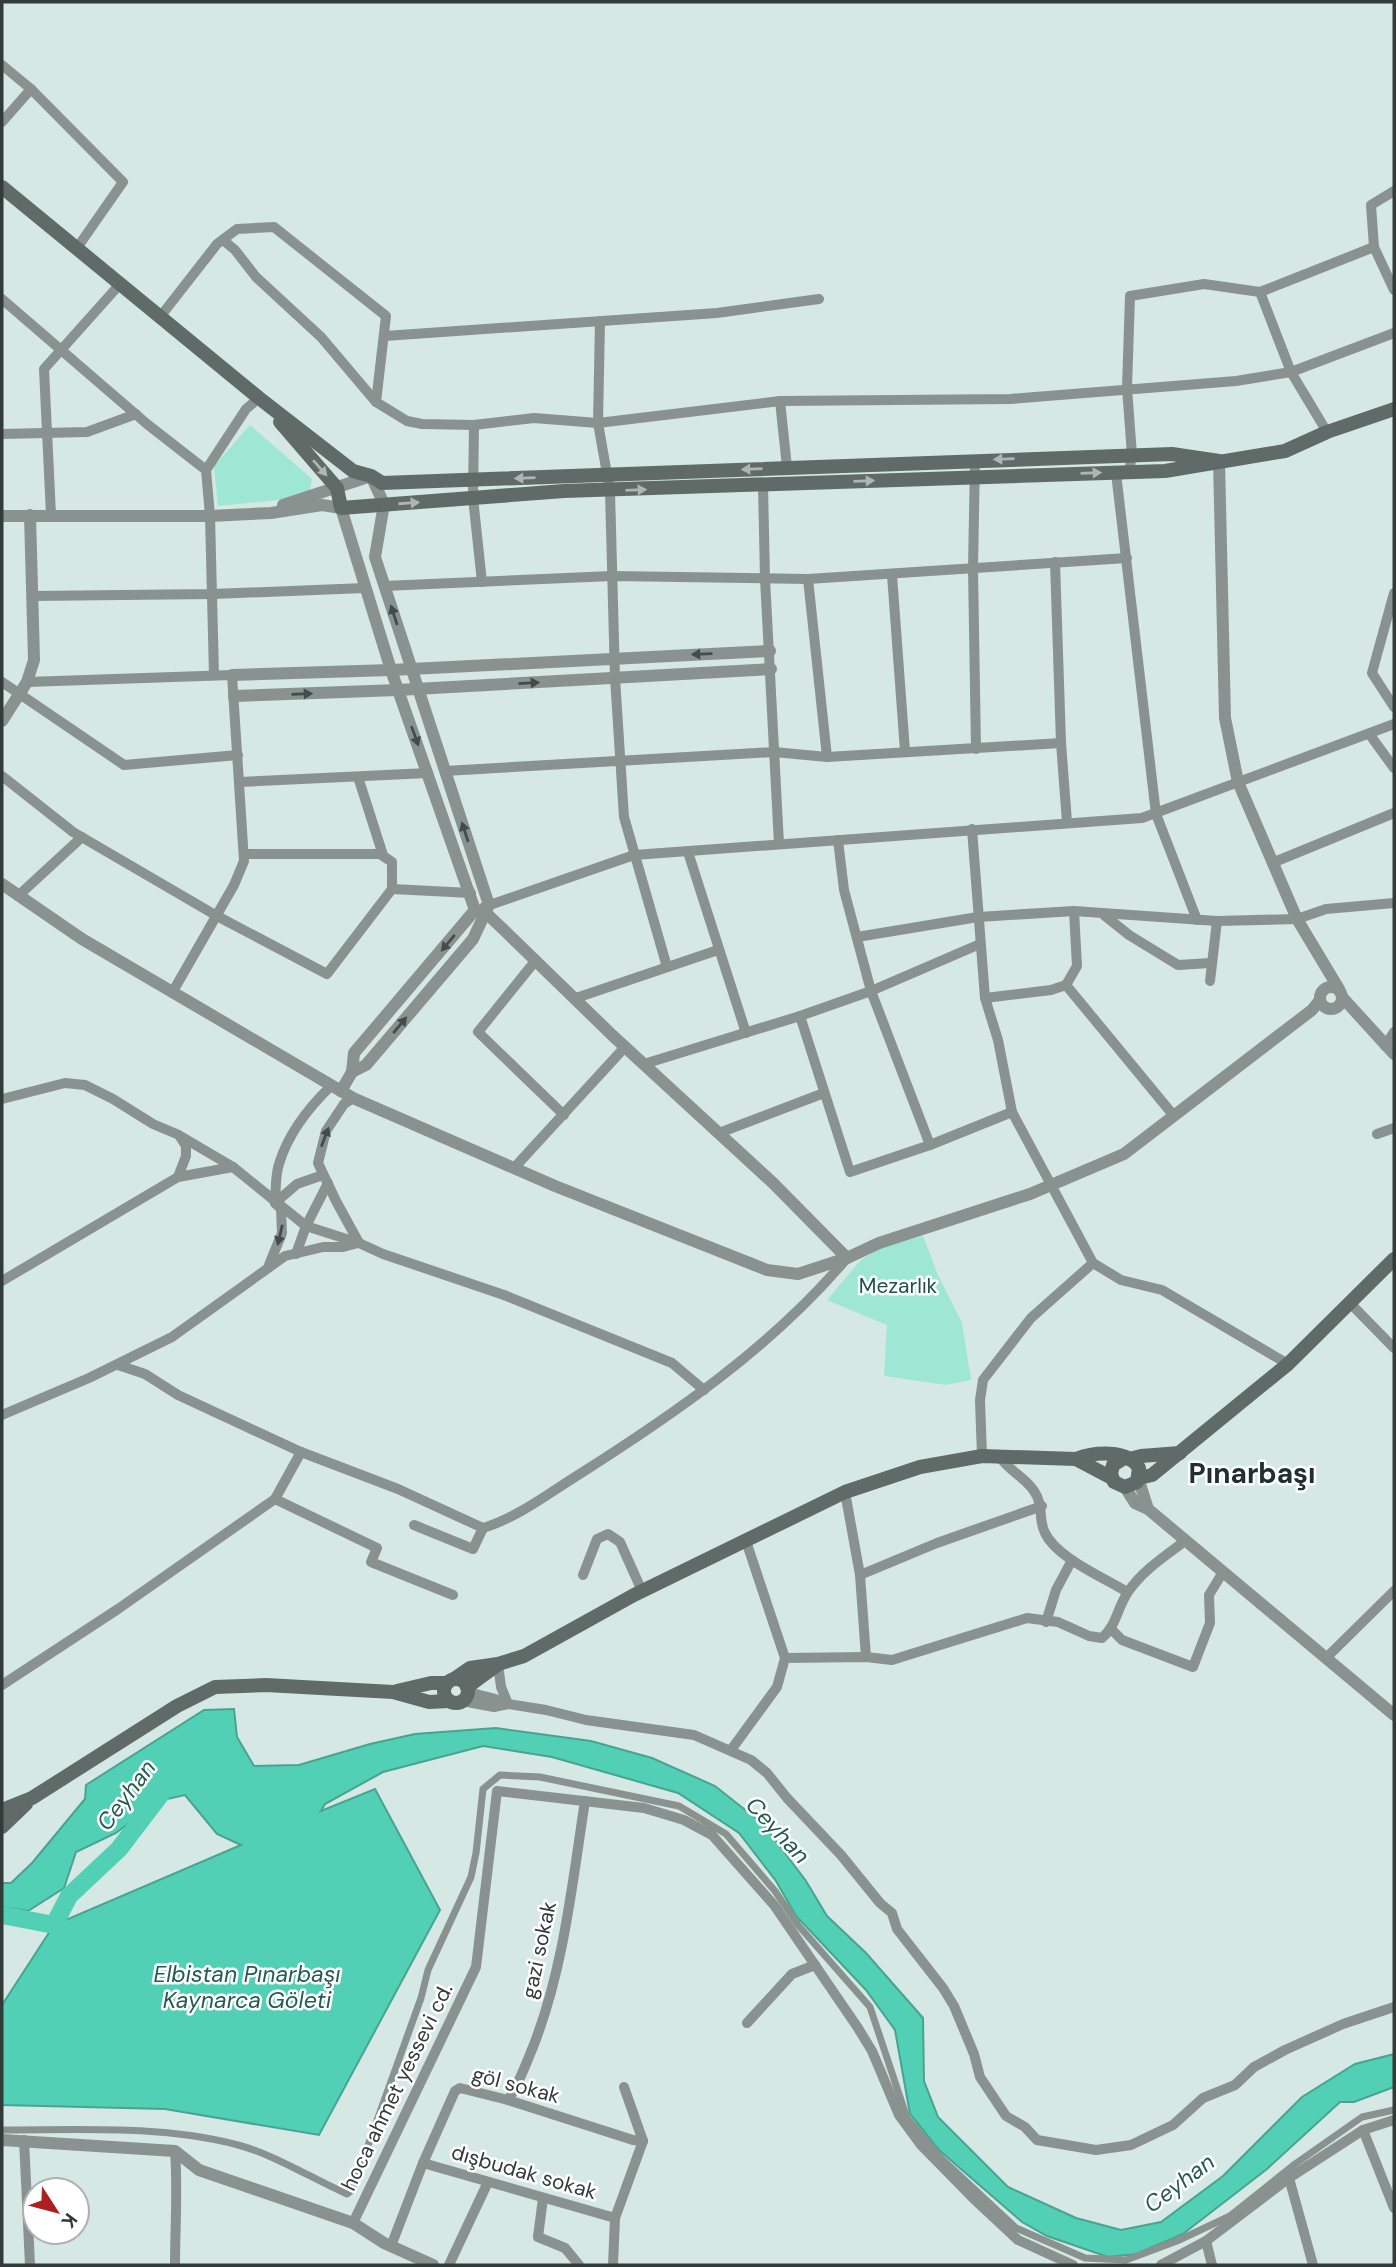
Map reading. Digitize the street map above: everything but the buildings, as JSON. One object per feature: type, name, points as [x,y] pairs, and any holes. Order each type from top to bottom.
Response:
[{"type":"main road","points":[[3,190],[353,471],[371,476],[382,483],[1132,455],[1172,454],[1219,461]]},
{"type":"main road","points":[[259,398],[337,488],[341,508],[564,491],[1164,471],[1285,451],[1327,432],[1394,409]]},
{"type":"main road","points":[[1076,1459],[1112,1478],[1117,1485],[1152,1475],[1288,1364],[1394,1259]]},
{"type":"main road","points":[[1112,1478],[1113,1465],[1126,1459],[1181,1453]]},
{"type":"main road","points":[[2,1810],[32,1798],[177,1706],[215,1687],[266,1685],[393,1692],[431,1683],[458,1690],[498,1664],[524,1656],[642,1591],[845,1492],[920,1466],[982,1456],[1076,1459],[1100,1454],[1118,1455],[1139,1468],[1133,1482]]},
{"type":"main road","points":[[2,1827],[32,1798]]},
{"type":"street","points":[[2,65],[31,89],[123,182],[77,248]]},
{"type":"street","points":[[2,122],[31,89]]},
{"type":"street","points":[[1394,191],[1371,205],[1374,247],[1392,276],[1394,290]]},
{"type":"street","points":[[160,317],[223,240],[237,229],[274,228],[386,316],[376,402]]},
{"type":"street","points":[[223,240],[235,250],[256,277],[321,337],[376,402],[407,421],[422,424],[474,425],[534,418],[598,423],[780,401],[1010,399],[1236,381],[1291,372],[1394,333]]},
{"type":"street","points":[[1197,920],[1156,814],[1127,558],[1122,472],[1132,455],[1127,388],[1130,296],[1204,284],[1260,292],[1374,247]]},
{"type":"street","points":[[51,515],[44,369],[120,284]]},
{"type":"street","points":[[1260,292],[1291,372],[1327,432]]},
{"type":"street","points":[[385,336],[717,313],[818,299]]},
{"type":"street","points":[[3,303],[206,470]]},
{"type":"street","points":[[600,321],[598,423],[610,491],[615,678],[624,817],[667,967]]},
{"type":"street","points":[[214,675],[210,516],[206,470],[246,409],[259,398]]},
{"type":"street","points":[[780,401],[787,467]]},
{"type":"street","points":[[2,434],[87,432],[136,414]]},
{"type":"street","points":[[474,425],[473,498],[482,582]]},
{"type":"street","points":[[975,460],[973,569],[976,749]]},
{"type":"street","points":[[1219,461],[1224,718],[1238,782],[1297,919],[1340,993],[1363,1023],[1390,1050]]},
{"type":"street","points":[[210,516],[268,510],[371,476],[384,504],[375,557],[445,771],[483,909],[473,939],[366,1065],[352,1072],[337,1088],[318,1099],[286,1147],[278,1166],[275,1203]]},
{"type":"street","points":[[763,485],[765,579],[779,844]]},
{"type":"street","points":[[2,516],[210,516],[271,513],[322,505],[341,508],[391,670],[471,893],[483,909],[625,1047],[800,1209],[847,1258]]},
{"type":"street","points":[[2,721],[27,682],[34,660],[30,515]]},
{"type":"street","points":[[384,586],[612,576],[808,579],[1127,558]]},
{"type":"street","points":[[1055,562],[1061,743],[1067,822]]},
{"type":"street","points":[[892,575],[905,751]]},
{"type":"street","points":[[808,579],[827,757]]},
{"type":"street","points":[[32,596],[213,594],[365,588]]},
{"type":"street","points":[[1394,593],[1390,624],[1372,673],[1394,707]]},
{"type":"street","points":[[27,682],[391,670],[770,651]]},
{"type":"street","points":[[234,696],[418,689],[771,669]]},
{"type":"street","points":[[172,993],[234,885],[244,861],[232,675]]},
{"type":"street","points":[[2,682],[124,765],[238,755]]},
{"type":"street","points":[[483,909],[634,855],[1142,818],[1394,724]]},
{"type":"street","points":[[1370,735],[1394,768]]},
{"type":"street","points":[[445,771],[774,752],[827,757],[1061,743]]},
{"type":"street","points":[[240,782],[428,773]]},
{"type":"street","points":[[2,776],[82,837],[217,916],[327,974],[392,889],[392,862],[380,853],[244,854]]},
{"type":"street","points":[[358,778],[383,855]]},
{"type":"street","points":[[1272,863],[1394,813]]},
{"type":"street","points":[[972,829],[985,998],[998,1040],[1013,1112],[1093,1263],[1121,1280],[1162,1290],[1288,1364]]},
{"type":"street","points":[[18,896],[82,837]]},
{"type":"street","points":[[838,840],[844,890],[872,991],[930,1145]]},
{"type":"street","points":[[688,852],[746,1033]]},
{"type":"street","points":[[2,884],[82,939],[353,1098],[514,1168],[767,1269],[798,1274],[847,1258],[879,1242],[1030,1195],[1124,1154],[1312,1010],[1321,995],[1331,986],[1340,993]]},
{"type":"street","points":[[392,889],[471,893]]},
{"type":"street","points":[[858,937],[978,917],[1074,911],[1217,921],[1297,919],[1326,909],[1394,903]]},
{"type":"street","points":[[985,998],[1051,990],[1066,985],[1077,966],[1074,911]]},
{"type":"street","points":[[1104,915],[1129,935],[1178,965],[1210,963]]},
{"type":"street","points":[[1210,981],[1217,921]]},
{"type":"street","points":[[644,1064],[872,991],[980,944]]},
{"type":"street","points":[[576,998],[718,950]]},
{"type":"street","points":[[1317,954],[1321,995],[1325,1007],[1363,1023]]},
{"type":"street","points":[[536,960],[478,1032],[564,1115]]},
{"type":"street","points":[[1066,985],[1174,1116]]},
{"type":"street","points":[[1333,1009],[1340,1004],[1340,993]]},
{"type":"street","points":[[800,1016],[850,1172],[930,1145],[1013,1112]]},
{"type":"street","points":[[1390,1050],[1394,1032]]},
{"type":"street","points":[[514,1168],[625,1047]]},
{"type":"street","points":[[2,1099],[65,1083],[85,1085],[233,1167],[281,1209],[282,1233],[267,1268]]},
{"type":"street","points":[[719,1133],[824,1093]]},
{"type":"street","points":[[353,1098],[344,1104],[333,1120],[322,1141],[318,1163],[359,1243]]},
{"type":"street","points":[[1377,1134],[1394,1128]]},
{"type":"street","points":[[178,1177],[186,1156],[186,1146],[179,1135]]},
{"type":"street","points":[[2,1281],[178,1177],[233,1167]]},
{"type":"street","points":[[275,1203],[297,1184],[325,1179]]},
{"type":"street","points":[[296,1254],[325,1179]]},
{"type":"street","points":[[275,1203],[306,1226],[504,1296],[672,1363],[704,1390]]},
{"type":"street","points":[[2,1415],[118,1365],[172,1337],[285,1256],[323,1247],[343,1247],[359,1243]]},
{"type":"street","points":[[118,1365],[145,1374],[178,1395],[301,1452],[398,1489],[483,1528],[503,1522],[603,1460],[704,1390],[792,1317],[847,1258]]},
{"type":"street","points":[[982,1456],[980,1400],[983,1380],[1031,1318],[1093,1263]]},
{"type":"street","points":[[1350,1303],[1394,1348]]},
{"type":"street","points":[[2,1685],[118,1609],[275,1499],[301,1452]]},
{"type":"street","points":[[1000,1457],[1007,1468],[1022,1477],[1035,1492],[1042,1506],[1043,1530],[1054,1549],[1128,1592]]},
{"type":"street","points":[[1133,1482],[1135,1503],[1147,1509],[1394,1715]]},
{"type":"street","points":[[845,1492],[860,1574],[866,1657]]},
{"type":"street","points":[[275,1499],[377,1548],[371,1562],[453,1595]]},
{"type":"street","points":[[860,1574],[937,1542],[1042,1506]]},
{"type":"street","points":[[414,1525],[474,1549],[483,1528]]},
{"type":"street","points":[[583,1574],[597,1539],[608,1534],[620,1542],[642,1591]]},
{"type":"street","points":[[731,1750],[777,1687],[785,1658],[746,1541]]},
{"type":"street","points":[[785,1658],[866,1657],[892,1660],[1027,1618],[1058,1622],[1089,1636],[1102,1638],[1112,1630],[1128,1592],[1156,1562],[1185,1541]]},
{"type":"street","points":[[1046,1622],[1056,1590],[1072,1560]]},
{"type":"street","points":[[1112,1630],[1122,1640],[1193,1667],[1210,1623],[1209,1595],[1223,1572]]},
{"type":"street","points":[[1326,1658],[1394,1591]]},
{"type":"street","points":[[498,1664],[501,1687],[508,1704]]},
{"type":"street","points":[[458,1690],[494,1707],[508,1704],[586,1720],[694,1735],[751,1760],[772,1778],[880,1903],[892,1913],[897,1929],[943,1988],[954,2007],[974,2054],[980,2077],[1006,2116],[1025,2126],[1037,2140],[1096,2150],[1131,2145],[1173,2125],[1203,2098],[1235,2085],[1254,2067],[1285,2050],[1343,2024],[1394,2007]]},
{"type":"street","points":[[2,2130],[137,2131],[196,2136],[241,2146],[347,2194],[352,2190],[421,1998],[428,1970],[471,1877],[477,1853],[483,1789],[500,1775],[540,1777],[679,1806],[726,1835],[775,1891],[798,1925],[870,2007],[907,2118],[942,2158],[1016,2228],[1084,2258],[1126,2260],[1230,2216],[1362,2117],[1394,2110]]},
{"type":"street","name":"hoca ahmet yessevi cd.","points":[[353,2223],[476,1967],[497,1791],[584,1801]]},
{"type":"street","points":[[584,1801],[644,1808],[684,1820],[712,1835],[774,1905],[815,1965],[872,2051],[899,2115],[921,2145],[1018,2240],[1073,2265]]},
{"type":"street","name":"gazi sokak","points":[[508,2100],[517,2087],[547,2010],[563,1945],[584,1801]]},
{"type":"street","points":[[747,2023],[792,1974],[815,1965]]},
{"type":"street","points":[[612,2265],[615,2218],[643,2141],[624,2087]]},
{"type":"street","name":"göl sokak","points":[[423,2163],[455,2091],[460,2088],[643,2141]]},
{"type":"street","points":[[1161,2265],[1206,2241],[1289,2178],[1363,2130],[1394,2120]]},
{"type":"street","points":[[1363,2130],[1394,2208]]},
{"type":"street","points":[[2,2140],[176,2151],[199,2170],[353,2223],[391,2246],[433,2265]]},
{"type":"street","points":[[24,2140],[30,2265]]},
{"type":"street","points":[[175,2265],[175,2199],[178,2180],[176,2151]]},
{"type":"street","points":[[391,2246],[423,2163]]},
{"type":"street","name":"dışbudak sokak","points":[[423,2163],[615,2218]]},
{"type":"street","points":[[1289,2178],[1313,2265]]},
{"type":"street","points":[[449,2265],[488,2182]]},
{"type":"street","points":[[543,2198],[538,2237],[565,2248],[579,2265]]},
{"type":"street","points":[[1206,2241],[1212,2265]]},
{"type":"green space","points":[[250,425],[312,479],[309,497],[218,506],[214,466]]},
{"type":"green space","name":"Mezarlık","points":[[923,1236],[938,1275],[962,1323],[971,1380],[946,1385],[884,1376],[887,1325],[827,1300],[860,1261],[883,1246]]},
{"type":"water","name":"Elbistan Pınarbaşı Kaynarca Göleti","points":[[234,1709],[237,1737],[254,1766],[299,1765],[415,1734],[496,1728],[591,1741],[652,1758],[715,1786],[763,1824],[806,1881],[827,1916],[866,1953],[923,2018],[924,2081],[938,2117],[1008,2187],[1076,2218],[1121,2230],[1161,2222],[1223,2176],[1302,2097],[1355,2064],[1394,2054],[1394,2087],[1354,2102],[1340,2102],[1267,2169],[1183,2234],[1136,2254],[1108,2257],[1047,2236],[1022,2222],[939,2150],[910,2114],[895,2030],[866,1990],[796,1916],[776,1881],[739,1833],[678,1793],[552,1757],[483,1746],[383,1772],[325,1804],[321,1811],[375,1789],[440,1910],[319,2135],[165,2109],[2,2105],[2,2005],[54,1925],[241,1845],[217,1834],[185,1795],[158,1801],[116,1833],[76,1852],[64,1888],[28,1911],[2,1907],[2,1883],[11,1883],[32,1863],[85,1799],[86,1785],[204,1710]]},
{"type":"waterway","name":"Ceyhan","points":[[2,1915],[54,1925],[69,1896],[119,1849],[167,1786]]},
{"type":"district","name":"Pınarbaşı","points":[[1252,1473]]}]
